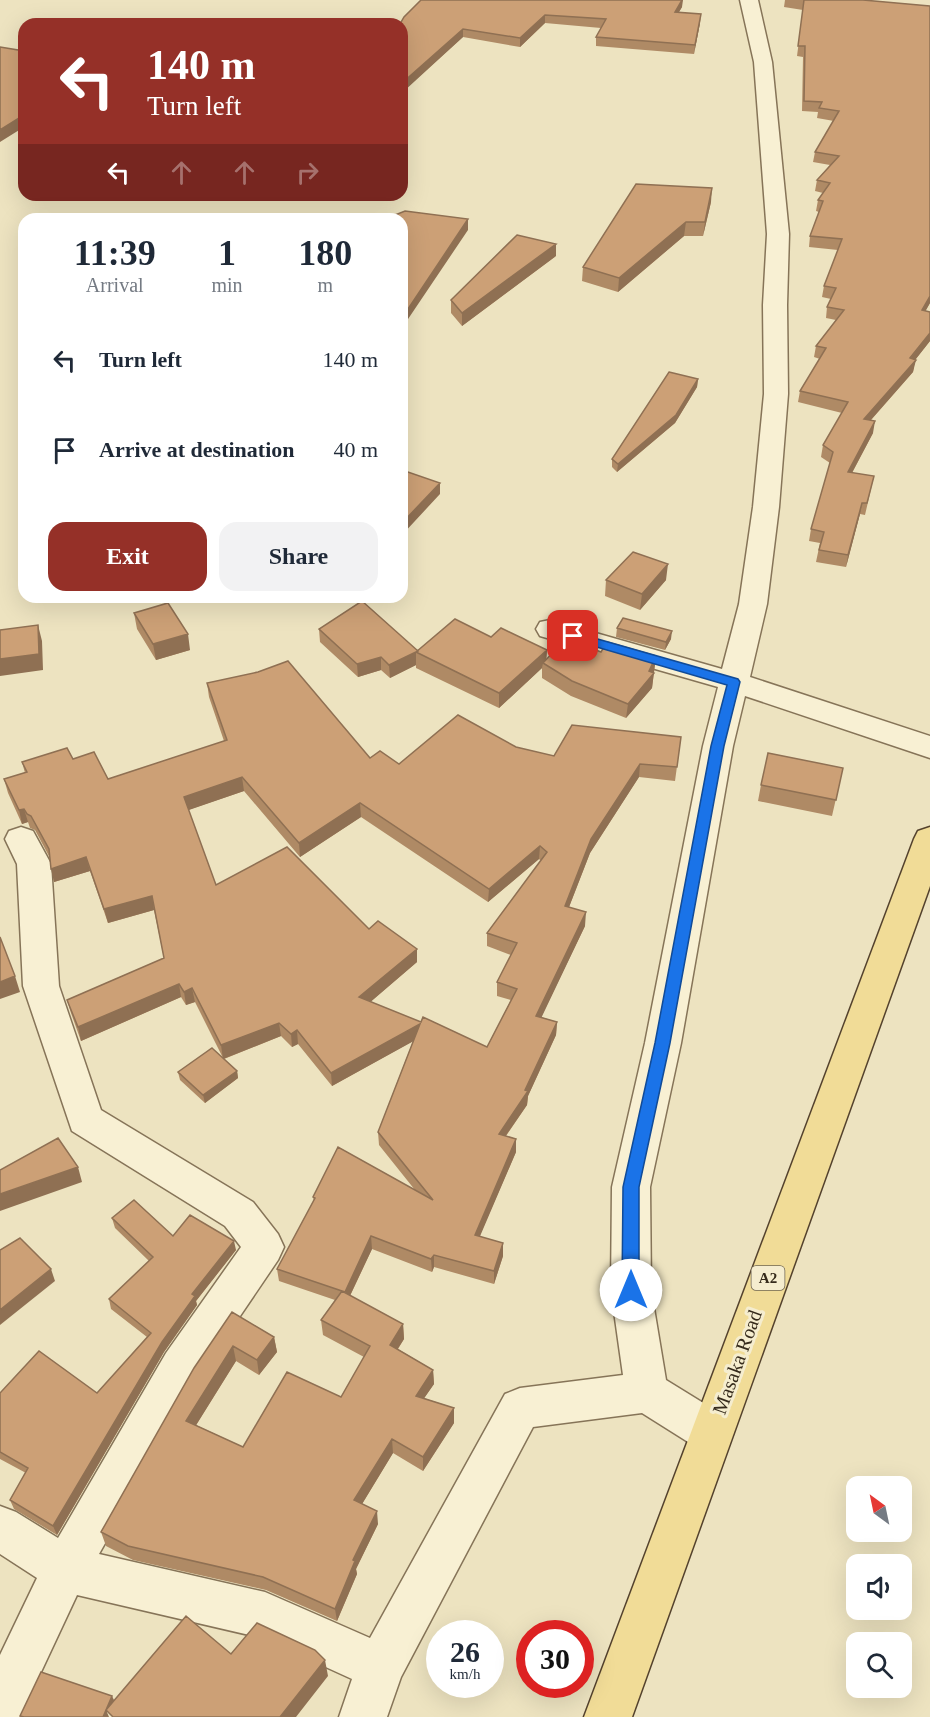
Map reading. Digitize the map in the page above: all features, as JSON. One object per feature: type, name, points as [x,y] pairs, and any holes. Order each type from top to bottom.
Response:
[{"type":"main road","name":"Masaka Road","points":[[608,1717],[711,1432],[864,1025],[930,839]]},
{"type":"street","points":[[647,1392],[631,1290],[631,1187],[663,1043],[718,746],[753,604],[766,507],[776,394],[775,306],[778,234],[763,62],[749,0]]},
{"type":"street","points":[[550,629],[734,682],[930,747]]},
{"type":"street","points":[[0,1707],[65,1569],[181,1367],[264,1247],[239,1214],[85,1120],[41,986],[34,864],[21,839]]},
{"type":"street","points":[[363,1717],[380,1667],[520,1407],[647,1392],[711,1432]]},
{"type":"street","points":[[0,1528],[65,1569],[266,1615],[380,1667]]},
{"type":"building","points":[[421,0],[682,0],[675,12],[701,14],[695,45],[596,37],[606,19],[545,15],[520,38],[463,29],[408,78],[408,18],[404,17]]},
{"type":"building","points":[[804,0],[863,0],[930,6],[930,296],[922,310],[930,312],[930,333],[910,358],[916,360],[864,419],[875,421],[848,472],[874,476],[867,503],[862,503],[848,555],[819,550],[824,532],[811,529],[833,452],[823,445],[848,402],[800,391],[826,348],[816,346],[844,310],[827,307],[836,288],[824,286],[842,239],[810,236],[823,201],[818,200],[830,183],[817,180],[839,156],[815,152],[839,111],[819,108],[822,102],[804,101],[805,46],[798,46]]},
{"type":"building","points":[[0,47],[18,50],[18,119],[0,130]]},
{"type":"building","points":[[636,184],[712,188],[705,222],[686,222],[619,278],[583,267]]},
{"type":"building","points":[[405,211],[468,219],[408,309],[408,213],[400,213]]},
{"type":"building","points":[[517,235],[556,244],[462,313],[451,300]]},
{"type":"building","points":[[669,372],[698,379],[676,415],[618,464],[612,459]]},
{"type":"building","points":[[408,472],[440,483],[408,517]]},
{"type":"building","points":[[633,552],[668,564],[642,594],[606,580]]},
{"type":"building","points":[[168,603],[188,634],[153,644],[134,613]]},
{"type":"building","points":[[359,603],[364,603],[418,651],[389,665],[381,657],[357,664],[319,629]]},
{"type":"building","points":[[623,618],[672,631],[666,642],[617,628]]},
{"type":"building","points":[[455,619],[491,637],[501,628],[547,650],[499,693],[416,652]]},
{"type":"building","points":[[38,625],[39,654],[0,659],[0,630]]},
{"type":"building","points":[[566,638],[601,652],[607,642],[656,656],[649,671],[654,673],[628,704],[572,681],[543,663]]},
{"type":"building","points":[[288,661],[370,758],[380,751],[399,764],[458,715],[516,747],[554,756],[572,725],[681,737],[677,767],[640,764],[591,839],[565,906],[586,912],[536,1016],[557,1022],[525,1090],[528,1091],[499,1134],[516,1139],[475,1235],[503,1243],[494,1271],[434,1255],[431,1259],[371,1236],[345,1292],[277,1269],[315,1198],[313,1197],[338,1147],[433,1200],[378,1132],[420,1024],[331,1073],[297,1030],[291,1034],[279,1023],[221,1045],[192,988],[184,992],[179,984],[78,1027],[67,1000],[164,958],[152,896],[104,909],[86,857],[51,869],[49,849],[31,816],[24,809],[19,810],[4,779],[27,772],[22,762],[67,748],[73,759],[94,752],[108,779],[227,740],[207,683],[258,672]],"holes":[[[242,777],[299,843],[360,803],[489,889],[540,846],[547,852],[487,933],[517,943],[497,982],[517,989],[487,1047],[423,1017],[421,1022],[359,997],[417,949],[378,921],[369,929],[287,847],[216,885],[184,797]]]},
{"type":"building","points":[[768,753],[843,768],[836,800],[761,785]]},
{"type":"building","points":[[0,937],[15,976],[0,982]]},
{"type":"building","points":[[212,1048],[237,1071],[203,1095],[178,1072]]},
{"type":"building","points":[[58,1138],[78,1167],[0,1194],[0,1170]]},
{"type":"building","points":[[134,1200],[173,1236],[190,1215],[234,1241],[192,1294],[195,1296],[162,1342],[53,1526],[10,1500],[28,1468],[0,1452],[0,1393],[39,1351],[97,1393],[151,1333],[109,1299],[153,1257],[112,1218]]},
{"type":"building","points":[[20,1238],[51,1269],[0,1310],[0,1250]]},
{"type":"building","points":[[342,1291],[403,1324],[390,1345],[433,1370],[416,1396],[454,1408],[423,1457],[392,1439],[354,1500],[377,1511],[353,1560],[355,1561],[335,1609],[263,1577],[128,1546],[101,1532],[194,1368],[232,1312],[274,1337],[257,1360],[233,1346],[186,1421],[243,1447],[287,1372],[341,1397],[370,1346],[321,1320]]},
{"type":"building","points":[[186,1616],[231,1654],[257,1623],[315,1650],[325,1660],[280,1717],[113,1717],[106,1710]]},
{"type":"building","points":[[41,1672],[112,1696],[103,1717],[20,1716]]},
{"type":"route","points":[[573,636],[734,682],[718,746],[688,898],[663,1043],[631,1187],[631,1290]]}]
